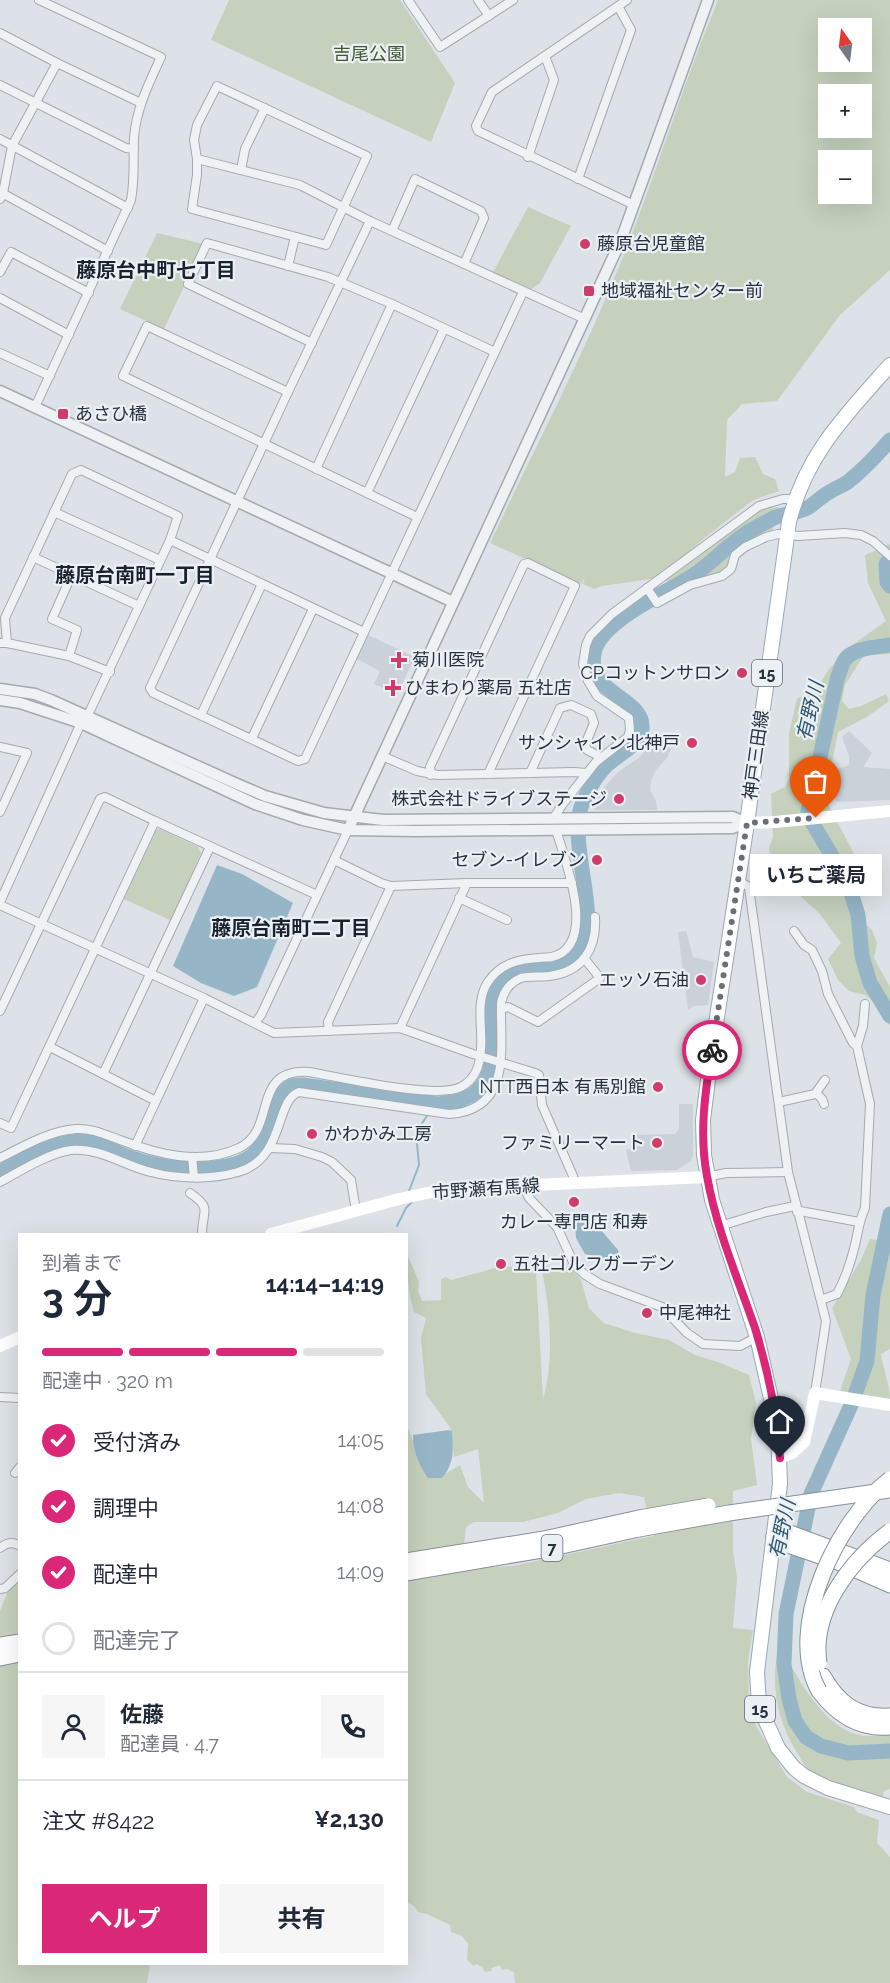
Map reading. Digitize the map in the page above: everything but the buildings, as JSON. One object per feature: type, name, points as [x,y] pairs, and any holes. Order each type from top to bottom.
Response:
[{"type":"highway","points":[[890,1480],[862,1506],[835,1546],[815,1599],[808,1642],[810,1667],[815,1683],[830,1705],[859,1724],[890,1727]]},
{"type":"highway","name":"7","points":[[409,1565],[548,1549],[639,1524],[766,1497],[890,1480]]},
{"type":"highway","name":"7","points":[[409,1565],[465,1551],[639,1524],[890,1490]]},
{"type":"highway","points":[[890,1531],[862,1554],[833,1595],[821,1627],[818,1652],[823,1676],[842,1703],[869,1715],[890,1716]]},
{"type":"highway","points":[[784,1538],[890,1570]]},
{"type":"highway","points":[[826,1552],[890,1586]]},
{"type":"highway","points":[[0,1646],[18,1642]]},
{"type":"highway","points":[[0,1658],[18,1654]]},
{"type":"main road","name":"神戸三田線","points":[[890,365],[822,445],[795,500],[788,529],[705,1100],[703,1135],[707,1177],[720,1226],[758,1337],[778,1429],[784,1538],[757,1672],[758,1697],[765,1723],[778,1748],[794,1768],[804,1776],[828,1788],[890,1807]]},
{"type":"main road","points":[[747,823],[890,811]]},
{"type":"main road","name":"市野瀬有馬線","points":[[275,1233],[399,1199],[446,1189],[707,1177]]},
{"type":"main road","points":[[0,1346],[18,1338]]},
{"type":"main road","points":[[780,1458],[792,1453],[804,1442],[815,1393],[885,1405]]},
{"type":"street","points":[[35,407],[128,208],[135,179],[134,149],[141,103],[161,57],[39,0]]},
{"type":"street","points":[[408,0],[440,47],[513,0]]},
{"type":"street","points":[[478,0],[489,16]]},
{"type":"street","points":[[627,0],[492,92],[476,126],[477,131],[528,157],[634,205]]},
{"type":"street","points":[[255,1023],[261,1015],[354,818],[621,240],[708,0]]},
{"type":"street","points":[[578,179],[631,30],[618,6]]},
{"type":"street","points":[[0,33],[141,103]]},
{"type":"street","points":[[528,157],[554,80],[545,56]]},
{"type":"street","points":[[57,63],[12,146],[1,195],[108,251]]},
{"type":"street","points":[[0,85],[126,148],[134,149]]},
{"type":"street","points":[[217,86],[265,108],[367,156],[326,245],[192,209],[197,175],[194,140],[197,125],[217,86]]},
{"type":"street","points":[[241,170],[245,149],[265,108]]},
{"type":"street","points":[[0,139],[128,208]]},
{"type":"street","points":[[197,159],[300,185],[370,221],[585,319]]},
{"type":"street","points":[[392,231],[415,179],[482,211],[484,218],[464,264]]},
{"type":"street","points":[[370,221],[150,688],[153,693],[298,761],[305,759],[523,292]]},
{"type":"street","points":[[288,266],[295,237]]},
{"type":"street","points":[[312,343],[188,284],[207,243],[341,282],[495,352]]},
{"type":"street","points":[[0,272],[11,252],[89,293]]},
{"type":"street","points":[[0,298],[69,335]]},
{"type":"street","points":[[316,469],[392,304]]},
{"type":"street","points":[[288,392],[147,326],[123,376],[417,517]]},
{"type":"street","points":[[368,493],[444,328]]},
{"type":"street","points":[[0,353],[50,376]]},
{"type":"street","points":[[0,391],[453,602]]},
{"type":"street","points":[[110,672],[69,656],[4,643],[4,618],[72,474],[81,470],[178,516],[170,540],[110,672],[85,719],[0,903],[274,1033],[400,1028],[539,1076],[542,1105],[574,1183]]},
{"type":"street","points":[[0,1158],[54,1133],[78,1129],[95,1131],[171,1156],[192,1158],[227,1152],[241,1147],[252,1138],[259,1128],[272,1087],[292,1072],[309,1072],[356,1081],[447,1092],[460,1088],[471,1080],[483,1056],[481,1008],[487,982],[506,964],[517,960],[552,957],[565,951],[572,943],[577,930],[572,883],[555,824],[587,773],[601,757],[627,737],[630,724],[629,718],[597,696],[588,681],[583,663],[586,645],[597,627],[759,506],[783,499],[795,500]]},
{"type":"street","points":[[54,512],[160,560]]},
{"type":"street","points":[[648,590],[657,603],[690,585],[722,576],[731,569],[735,555],[744,547],[788,529],[853,534],[873,541],[887,552]]},
{"type":"street","points":[[170,540],[364,632]]},
{"type":"street","points":[[33,557],[139,606]]},
{"type":"street","points":[[431,775],[430,767],[524,564],[528,563],[575,586],[488,774]]},
{"type":"street","points":[[69,656],[77,630],[52,619],[72,574]]},
{"type":"street","points":[[201,715],[262,584]]},
{"type":"street","points":[[252,738],[313,609]]},
{"type":"street","points":[[0,689],[35,694],[255,804],[303,820],[348,830],[555,824]]},
{"type":"street","points":[[0,700],[85,719],[266,796],[324,813],[354,818],[732,828],[747,823]]},
{"type":"street","points":[[530,773],[560,708],[571,705],[591,714],[594,723],[585,745],[587,750],[601,757]]},
{"type":"street","points":[[0,747],[27,753],[0,812]]},
{"type":"street","points":[[382,756],[431,775],[587,773]]},
{"type":"street","points":[[0,1011],[100,799],[105,797],[317,895]]},
{"type":"street","points":[[0,1123],[11,1128],[155,821]]},
{"type":"street","points":[[103,1074],[210,847]]},
{"type":"street","points":[[334,860],[381,884],[391,886],[572,883]]},
{"type":"street","points":[[738,880],[749,887],[788,1172],[826,1321],[815,1393]]},
{"type":"street","points":[[400,1028],[466,883]]},
{"type":"street","points":[[329,1031],[328,1022],[391,886]]},
{"type":"street","points":[[459,898],[507,920]]},
{"type":"street","points":[[0,1182],[58,1153],[73,1150],[92,1151],[150,1172],[193,1175],[238,1172],[256,1162],[269,1148],[278,1130],[286,1102],[294,1094],[304,1092],[448,1114],[460,1113],[478,1106],[490,1094],[498,1081],[502,996],[514,982],[521,978],[557,975],[575,966],[584,958],[595,937],[596,917]]},
{"type":"street","points":[[794,932],[804,945],[813,950],[828,994],[853,1043],[857,1046]]},
{"type":"street","points":[[501,1009],[508,1007],[538,1022],[600,978],[584,958]]},
{"type":"street","points":[[135,1146],[204,998]]},
{"type":"street","points":[[821,1300],[837,1294],[842,1285],[850,1263],[859,1222],[865,1209],[870,1104],[857,1046],[866,1004]]},
{"type":"street","points":[[50,1047],[156,1101]]},
{"type":"street","points":[[779,1102],[816,1092],[825,1080]]},
{"type":"street","points":[[816,1092],[824,1104]]},
{"type":"street","points":[[269,1148],[295,1149],[332,1162],[351,1180],[356,1211]]},
{"type":"street","points":[[192,1158],[193,1175]]},
{"type":"street","points":[[707,1177],[726,1173],[788,1172]]},
{"type":"street","points":[[523,1186],[529,1198],[556,1227],[574,1264],[584,1274],[600,1284],[662,1307],[687,1333],[704,1344],[740,1346],[758,1337]]},
{"type":"street","points":[[190,1193],[203,1202],[205,1208],[202,1233]]},
{"type":"street","points":[[720,1226],[766,1212],[796,1209],[859,1222]]},
{"type":"street","points":[[0,1397],[18,1398]]},
{"type":"street","points":[[0,1548],[9,1543],[18,1542]]},
{"type":"street","points":[[0,1589],[5,1588],[18,1576]]},
{"type":"shaded area","points":[[368,635],[415,657],[397,694],[374,684],[380,671],[357,659]]},
{"type":"shaded area","points":[[849,731],[872,753],[863,767],[890,769],[890,800],[836,802],[834,770],[849,765],[849,756],[842,737]]},
{"type":"shaded area","points":[[655,738],[671,749],[651,781],[650,790],[656,801],[657,810],[595,810],[598,795],[618,772],[640,757]]},
{"type":"shaded area","points":[[686,931],[693,957],[714,962],[708,1005],[693,1006],[688,1010],[678,932]]},
{"type":"shaded area","points":[[679,1104],[693,1104],[691,1161],[677,1170],[631,1171],[626,1150],[639,1146],[637,1135],[675,1134],[679,1129]]},
{"type":"green space","name":"吉尾公園","points":[[229,0],[400,0],[455,83],[431,142],[211,40]]},
{"type":"green space","points":[[718,0],[890,0],[890,270],[840,315],[777,401],[742,404],[727,420],[725,477],[735,472],[740,458],[755,457],[763,474],[775,479],[779,491],[753,500],[657,578],[594,589],[583,584],[585,577],[581,584],[490,543],[608,293]]},
{"type":"green space","points":[[528,207],[571,226],[540,283],[530,290],[492,274]]},
{"type":"green space","points":[[157,233],[204,244],[164,329],[120,309]]},
{"type":"green space","points":[[779,507],[772,532],[734,550],[723,570],[702,577],[694,567],[671,581],[664,581],[760,509]]},
{"type":"green space","points":[[890,544],[890,654],[864,655],[845,685],[842,701],[849,709],[886,694],[889,701],[867,717],[838,732],[825,798],[854,854],[848,893],[854,913],[872,930],[877,943],[874,958],[890,987],[890,1026],[877,1004],[865,995],[849,991],[838,980],[828,959],[841,943],[820,914],[798,894],[774,884],[769,848],[773,837],[771,794],[785,787],[789,779],[789,733],[797,699],[818,687],[829,669],[851,646],[886,621],[868,583],[865,555]]},
{"type":"green space","points":[[160,829],[198,847],[201,853],[172,921],[124,899],[155,830]]},
{"type":"green space","points":[[870,1239],[890,1242],[890,1349],[881,1354],[890,1399],[840,1391],[851,1359],[832,1308],[861,1260]]},
{"type":"green space","points":[[408,1256],[419,1282],[418,1291],[422,1301],[441,1300],[441,1279],[446,1277],[451,1280],[503,1266],[536,1270],[543,1399],[549,1367],[550,1333],[541,1266],[570,1267],[581,1280],[589,1308],[604,1323],[635,1333],[669,1340],[695,1355],[749,1375],[756,1403],[751,1439],[757,1485],[733,1491],[733,1549],[737,1578],[733,1628],[753,1630],[748,1661],[749,1697],[756,1726],[787,1777],[807,1792],[854,1807],[857,1812],[879,1820],[877,1843],[890,1857],[890,1983],[515,1983],[514,1972],[507,1969],[502,1970],[500,1965],[485,1972],[482,1967],[476,1964],[474,1966],[467,1960],[468,1944],[462,1936],[451,1932],[450,1925],[418,1912],[408,1903],[408,1428],[426,1474],[447,1473],[460,1465],[468,1487],[484,1503],[478,1449],[454,1457],[451,1429],[426,1394],[421,1338],[426,1318],[414,1312],[409,1290]],"holes":[[[619,1493],[644,1497],[653,1536],[513,1566],[461,1571],[466,1527],[474,1522],[523,1522],[558,1513],[586,1499]]]},
{"type":"green space","points":[[18,1581],[18,1965],[150,1965],[147,1983],[0,1983],[0,1611],[8,1591]]},
{"type":"green space","points":[[779,1645],[809,1695],[836,1724],[852,1733],[870,1736],[890,1733],[890,1789],[884,1791],[883,1797],[827,1780],[809,1770],[804,1764],[789,1738],[779,1713],[775,1673]]},
{"type":"water","points":[[217,865],[242,874],[293,903],[257,987],[234,996],[201,983],[173,966]]},
{"type":"water","points":[[575,1222],[595,1223],[618,1250],[620,1260],[610,1262],[585,1254],[576,1238]]},
{"type":"water","points":[[452,1431],[453,1444],[449,1467],[442,1478],[428,1478],[417,1458],[413,1435]]},
{"type":"waterway","points":[[0,1172],[50,1147],[81,1141],[87,1141],[142,1161],[169,1167],[197,1169],[238,1163],[251,1156],[260,1147],[266,1137],[276,1103],[282,1094],[294,1085],[438,1104],[470,1096],[480,1088],[490,1067],[492,1005],[496,989],[516,974],[565,962],[583,945],[588,917],[578,841],[581,807],[588,791],[606,766],[633,745],[642,729],[640,718],[635,710],[606,687],[599,678],[594,667],[594,653],[599,641],[623,617],[698,572],[747,532],[776,517],[805,509],[847,483],[890,440]]},
{"type":"waterway","name":"有野川","points":[[890,559],[886,564],[887,582],[890,586]]},
{"type":"waterway","name":"有野川","points":[[890,645],[852,653],[844,661],[837,680],[808,811],[813,824],[848,883],[858,915],[862,956],[870,983],[890,1016]]},
{"type":"waterway","points":[[432,1109],[438,1104]]},
{"type":"waterway","points":[[409,1191],[419,1165],[416,1133],[428,1114]]},
{"type":"waterway","points":[[397,1226],[406,1208],[412,1202]]},
{"type":"waterway","name":"有野川","points":[[890,1214],[873,1295],[867,1361],[852,1403],[811,1494],[786,1614],[784,1664],[795,1721],[806,1737],[821,1746],[848,1753],[890,1751]]},
{"type":"way so far","points":[[712,1050],[747,823],[816,818]]},
{"type":"place","name":"藤原台児童館","points":[[585,244]]},
{"type":"place","name":"地域福祉センター前","points":[[589,291]]},
{"type":"place","name":"あさひ橋","points":[[63,414]]},
{"type":"place","name":"菊川医院","points":[[399,660]]},
{"type":"place","name":"CPコットンサロン","points":[[742,673]]},
{"type":"place","name":"ひまわり薬局 五社店","points":[[393,688]]},
{"type":"place","name":"サンシャイン北神戸","points":[[692,743]]},
{"type":"place","name":"株式会社ドライブステージ","points":[[619,799]]},
{"type":"place","name":"いちご薬局","points":[[816,818]]},
{"type":"place","name":"セブン-イレブン","points":[[597,860]]},
{"type":"place","name":"エッソ石油","points":[[701,980]]},
{"type":"place","name":"NTT西日本 有馬別館","points":[[658,1087]]},
{"type":"place","name":"かわかみ工房","points":[[312,1134]]},
{"type":"place","name":"ファミリーマート","points":[[657,1143]]},
{"type":"place","name":"カレー専門店 和寿","points":[[574,1202]]},
{"type":"place","name":"五社ゴルフガーデン","points":[[501,1264]]},
{"type":"place","name":"中尾神社","points":[[647,1313]]},
{"type":"district","name":"藤原台中町七丁目","points":[[156,270]]},
{"type":"district","name":"藤原台南町一丁目","points":[[135,575]]},
{"type":"district","name":"藤原台南町二丁目","points":[[291,928]]},
{"type":"route","points":[[712,1050],[703,1120],[707,1177],[720,1226],[758,1337],[778,1429],[780,1458]]}]
